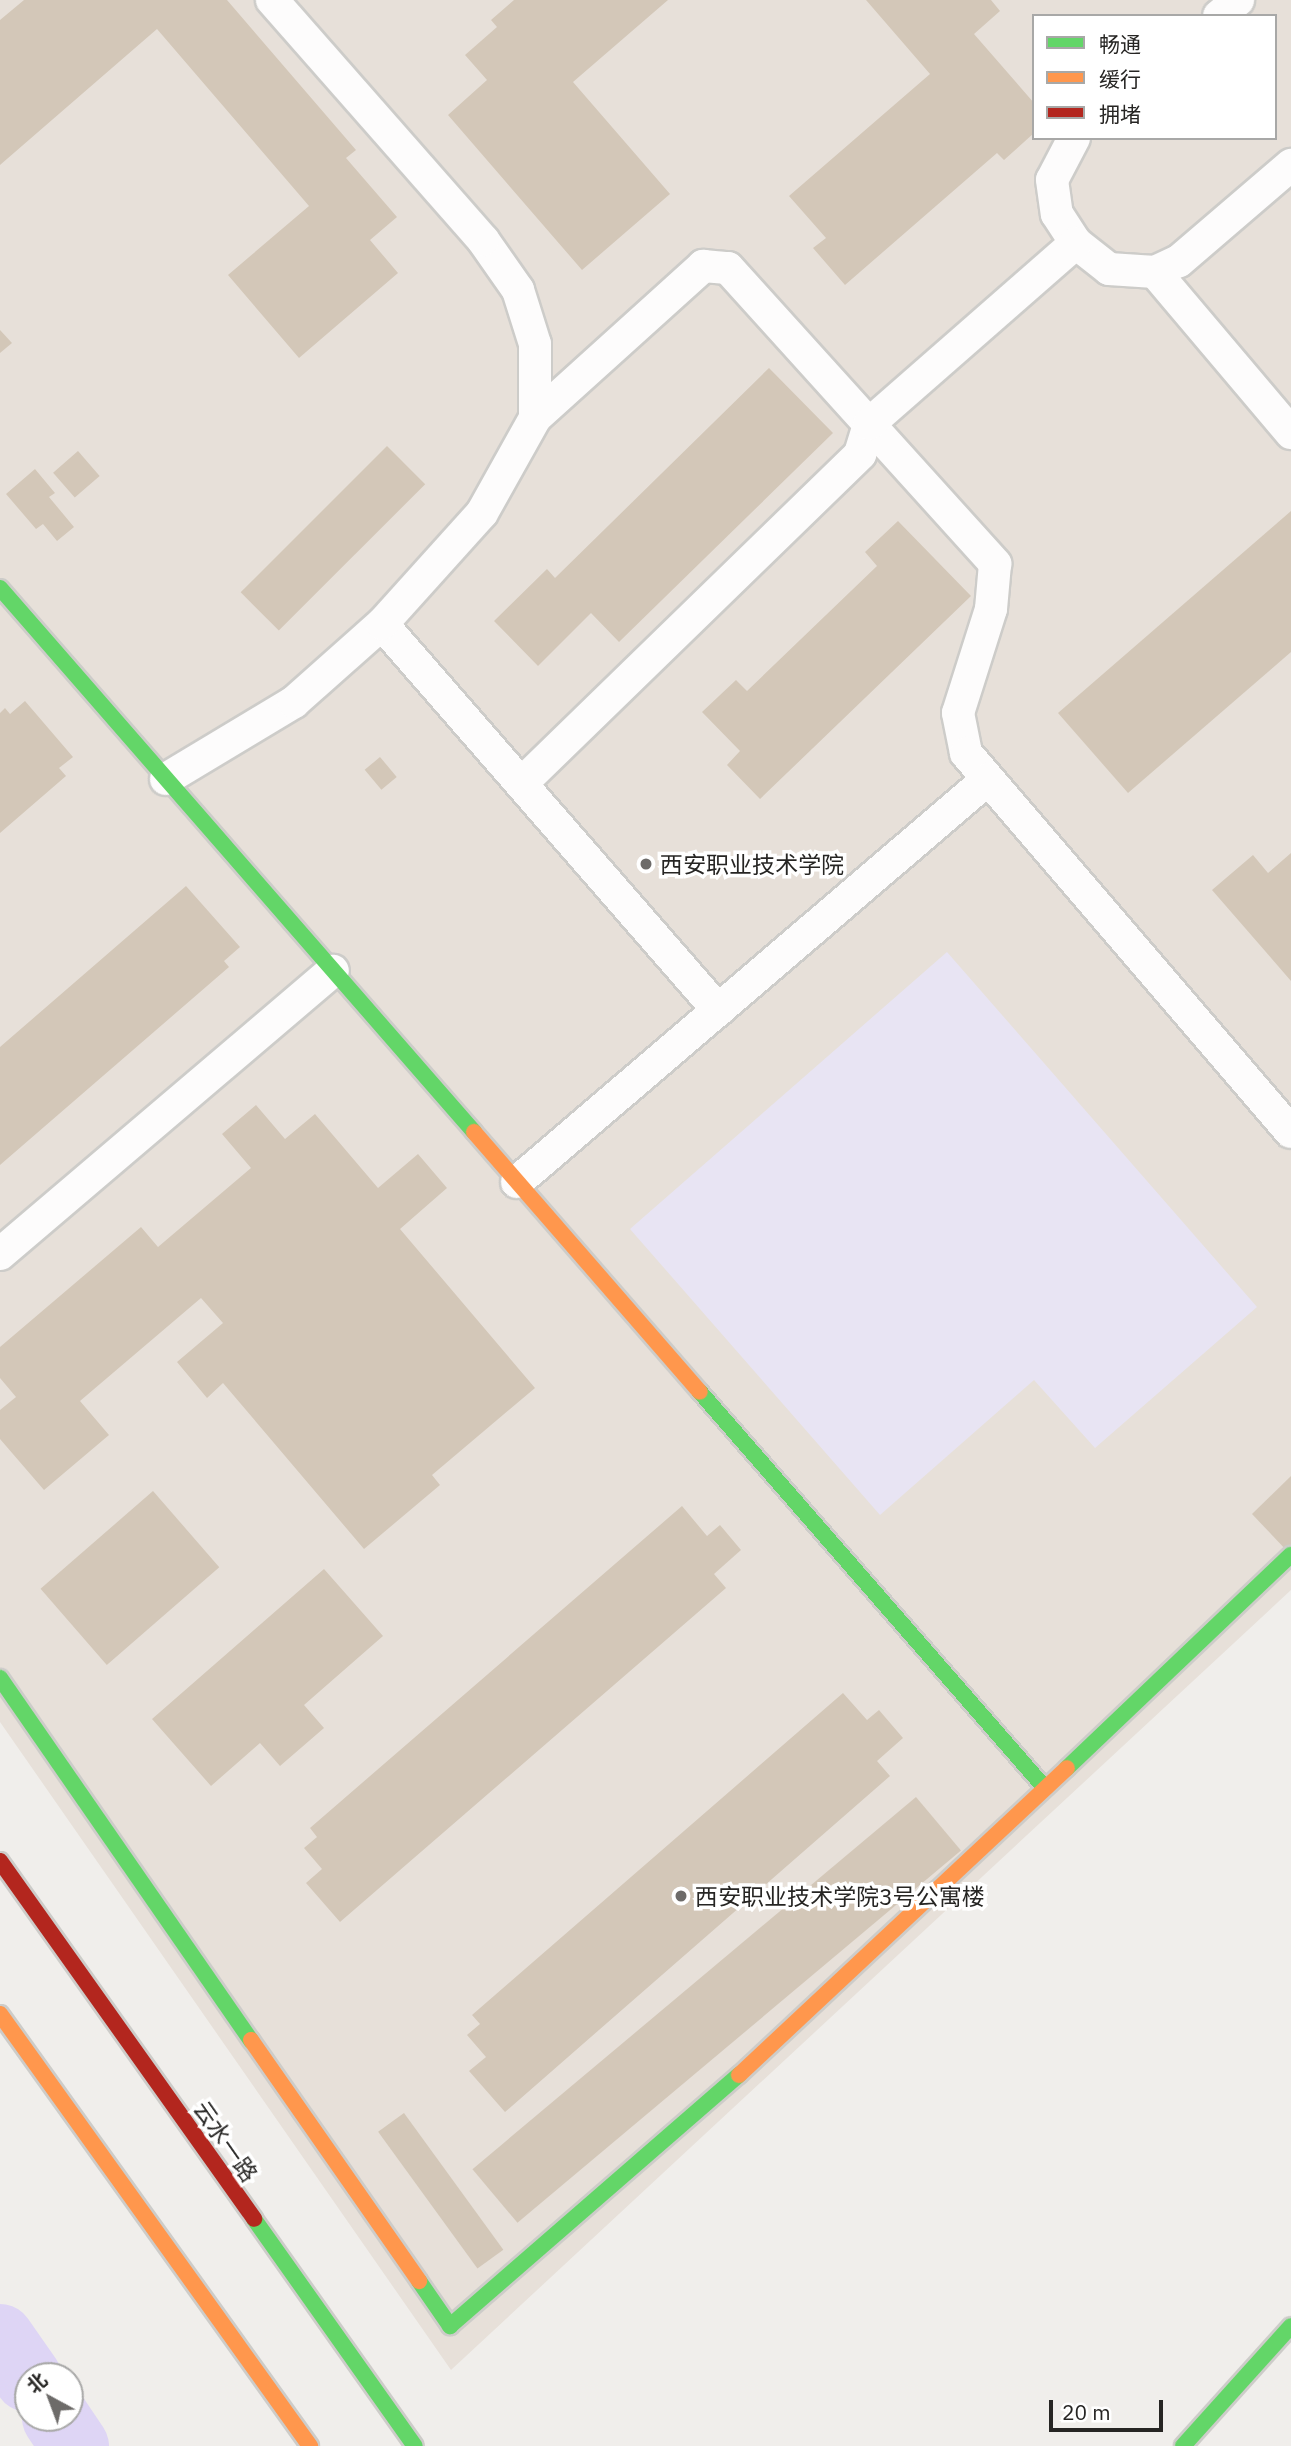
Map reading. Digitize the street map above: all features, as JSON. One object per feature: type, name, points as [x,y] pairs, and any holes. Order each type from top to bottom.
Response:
[{"type":"street","points":[[272,0],[483,240],[518,290],[535,344],[535,418]]},
{"type":"street","points":[[1221,14],[1238,0]]},
{"type":"street","points":[[1073,140],[1052,180],[1057,214],[1076,243],[1109,269],[1154,272],[1179,261],[1291,165]]},
{"type":"street","points":[[522,783],[860,454],[869,424],[1076,243]]},
{"type":"street","points":[[166,779],[294,702],[382,624],[482,513],[535,418],[703,266],[728,268],[995,564],[991,608],[958,713],[966,753],[1291,1132]]},
{"type":"street","points":[[1154,272],[1291,433]]},
{"type":"street","points":[[0,588],[1045,1788]]},
{"type":"street","points":[[382,624],[718,1010]]},
{"type":"street","points":[[517,1182],[988,779]]},
{"type":"street","points":[[0,1254],[333,971]]},
{"type":"street","points":[[0,1678],[450,2326],[802,2020],[1291,1555]]},
{"type":"street","name":"云水一路","points":[[0,1861],[415,2446]]},
{"type":"street","points":[[0,2014],[310,2446]]},
{"type":"street","points":[[1183,2446],[1291,2326]]},
{"type":"shaded area","name":"西安职业技术学院","points":[[0,0],[1291,0],[1291,1590],[451,2370],[0,1722]]},
{"type":"shaded area","points":[[947,952],[1257,1307],[1095,1448],[1034,1380],[880,1515],[630,1229]]},
{"type":"building","points":[[24,0],[227,0],[356,150],[346,158],[397,217],[370,240],[398,273],[299,358],[228,275],[309,206],[157,29],[0,165],[0,20]]},
{"type":"building","points":[[514,0],[668,0],[573,82],[670,194],[582,270],[448,115],[487,80],[465,55],[497,27],[491,20]]},
{"type":"building","points":[[866,0],[991,0],[1000,11],[974,34],[1032,101],[1032,135],[1004,160],[997,153],[845,285],[813,248],[826,238],[789,196],[930,74]]},
{"type":"building","points":[[0,330],[12,343],[0,353]]},
{"type":"building","points":[[769,368],[833,433],[619,642],[591,613],[538,666],[494,621],[547,569],[555,578]]},
{"type":"building","points":[[387,446],[425,484],[279,631],[241,592]]},
{"type":"building","points":[[78,451],[100,476],[75,498],[53,473]]},
{"type":"building","points":[[35,469],[55,493],[49,497],[74,527],[57,541],[43,524],[36,529],[6,494]]},
{"type":"building","points":[[1291,511],[1291,652],[1128,793],[1058,713]]},
{"type":"building","points":[[898,521],[971,596],[760,799],[727,765],[740,751],[702,712],[736,680],[747,691],[877,566],[865,552]]},
{"type":"building","points":[[25,701],[73,757],[59,768],[66,776],[0,833],[0,713],[5,708],[10,714]]},
{"type":"building","points":[[380,757],[397,777],[381,790],[365,770]]},
{"type":"building","points":[[1291,853],[1291,981],[1212,890],[1253,855],[1268,873]]},
{"type":"building","points":[[186,886],[240,947],[224,961],[229,967],[0,1165],[0,1047]]},
{"type":"building","points":[[256,1105],[285,1139],[315,1114],[378,1188],[418,1154],[447,1188],[400,1229],[535,1388],[432,1475],[440,1485],[364,1549],[223,1383],[207,1398],[177,1362],[223,1323],[201,1298],[80,1401],[109,1435],[44,1490],[0,1439],[0,1410],[16,1397],[0,1378],[0,1347],[141,1227],[158,1247],[251,1168],[222,1134]]},
{"type":"building","points":[[1291,1476],[1291,1549],[1288,1552],[1252,1514]]},
{"type":"building","points":[[153,1491],[219,1567],[107,1665],[41,1589]]},
{"type":"building","points":[[682,1506],[707,1536],[720,1525],[741,1550],[714,1574],[726,1588],[340,1922],[306,1883],[322,1869],[304,1848],[317,1837],[310,1828]]},
{"type":"building","points":[[324,1569],[383,1636],[304,1705],[324,1728],[280,1766],[260,1743],[211,1786],[152,1719]]},
{"type":"building","name":"西安职业技术学院3号公寓楼","points":[[843,1693],[867,1720],[879,1710],[903,1738],[877,1761],[890,1776],[505,2112],[469,2071],[486,2057],[467,2035],[480,2024],[472,2015]]},
{"type":"building","points":[[916,1797],[961,1851],[517,2223],[472,2169]]},
{"type":"building","points":[[404,2113],[503,2250],[477,2269],[378,2132]]},
{"type":"waterway","points":[[0,2338],[17,2362]]},
{"type":"waterway","points":[[66,2432],[75,2446]]},
{"type":"traffic: fast","points":[[0,588],[474,1132]]},
{"type":"traffic: fast","points":[[700,1392],[1045,1788]]},
{"type":"traffic: fast","points":[[1067,1768],[1291,1555]]},
{"type":"traffic: fast","points":[[0,1678],[251,2040]]},
{"type":"traffic: fast","points":[[419,2281],[450,2326],[739,2075]]},
{"type":"traffic: fast","points":[[254,2219],[415,2446]]},
{"type":"traffic: fast","points":[[1183,2446],[1291,2326]]},
{"type":"traffic: slow","points":[[474,1132],[700,1392]]},
{"type":"traffic: slow","points":[[739,2075],[1067,1768]]},
{"type":"traffic: slow","points":[[0,2014],[310,2446]]},
{"type":"traffic: slow","points":[[251,2040],[419,2281]]},
{"type":"traffic: jam","points":[[0,1861],[254,2219]]},
{"type":"place","name":"西安职业技术学院","points":[[646,864]]},
{"type":"place","name":"西安职业技术学院3号公寓楼","points":[[681,1896]]}]
